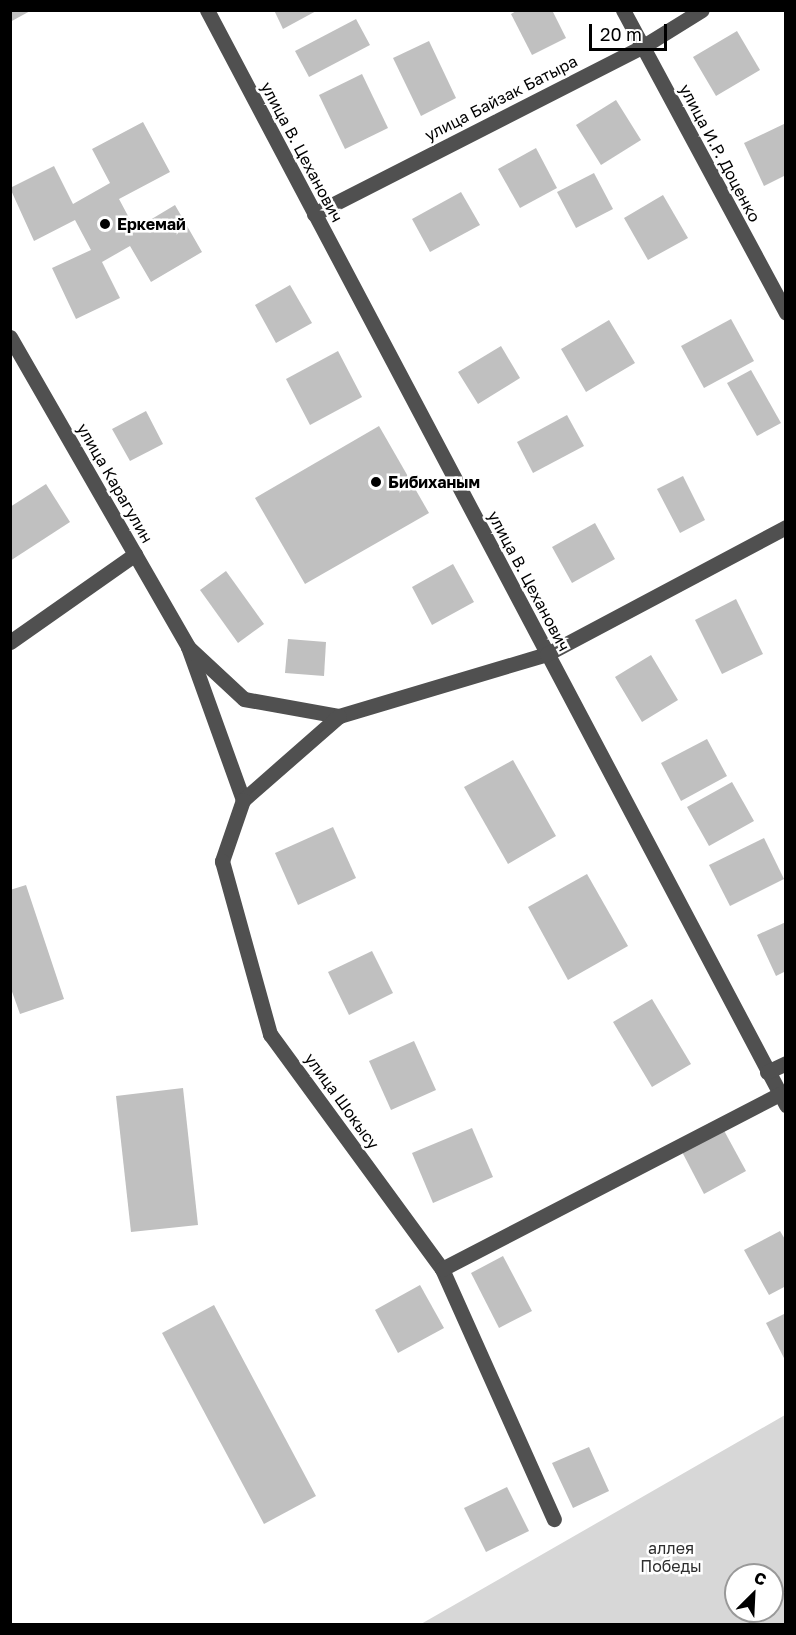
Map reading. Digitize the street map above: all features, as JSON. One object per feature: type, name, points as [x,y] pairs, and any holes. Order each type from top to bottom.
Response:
[{"type":"street","name":"улица В. Цеханович","points":[[207,10],[782,1100]]},
{"type":"street","name":"улица И.Р. Доценко","points":[[623,10],[786,314]]},
{"type":"street","name":"улица Байзак Батыра","points":[[314,214],[642,46],[702,10]]},
{"type":"street","name":"улица Карагулин","points":[[10,337],[188,647]]},
{"type":"street","points":[[188,647],[243,800],[339,717],[547,654],[786,527]]},
{"type":"street","points":[[10,642],[135,554]]},
{"type":"street","points":[[188,647],[244,699],[339,717]]},
{"type":"street","name":"улица Шокысу","points":[[243,800],[222,861],[270,1034],[442,1269],[554,1519]]},
{"type":"street","points":[[767,1072],[786,1063]]},
{"type":"street","points":[[442,1269],[782,1100]]},
{"type":"green space","name":"аллея Победы","points":[[785,1415],[785,1624],[421,1624]]},
{"type":"building","points":[[10,10],[32,10],[10,22]]},
{"type":"building","points":[[274,10],[318,10],[283,29]]},
{"type":"building","points":[[518,10],[552,10],[566,38],[532,55],[511,14]]},
{"type":"building","points":[[356,19],[370,45],[309,77],[295,51]]},
{"type":"building","points":[[737,31],[760,70],[716,96],[693,57]]},
{"type":"building","points":[[429,41],[456,98],[421,116],[393,58]]},
{"type":"building","points":[[362,74],[388,128],[345,149],[319,95]]},
{"type":"building","points":[[616,100],[641,140],[601,165],[576,125]]},
{"type":"building","name":"Еркемай","points":[[143,122],[170,172],[119,199],[135,229],[175,205],[202,252],[151,282],[130,246],[102,262],[120,298],[76,319],[52,268],[91,250],[75,220],[34,241],[10,188],[54,166],[73,204],[110,183],[92,149]]},
{"type":"building","points":[[786,123],[786,175],[764,186],[744,143]]},
{"type":"building","points":[[536,148],[557,188],[520,208],[498,169]]},
{"type":"building","points":[[594,173],[613,209],[576,228],[557,192]]},
{"type":"building","points":[[461,192],[480,225],[430,252],[412,219]]},
{"type":"building","points":[[663,195],[688,238],[648,260],[624,218]]},
{"type":"building","points":[[290,285],[312,323],[276,343],[255,305]]},
{"type":"building","points":[[731,319],[754,361],[704,388],[681,346]]},
{"type":"building","points":[[609,320],[635,363],[586,392],[561,349]]},
{"type":"building","points":[[501,346],[520,378],[478,404],[458,372]]},
{"type":"building","points":[[338,351],[362,397],[310,425],[286,379]]},
{"type":"building","points":[[751,370],[781,423],[757,436],[727,383]]},
{"type":"building","points":[[146,411],[163,444],[130,461],[112,429]]},
{"type":"building","points":[[567,415],[584,446],[533,473],[517,442]]},
{"type":"building","points":[[379,426],[429,513],[305,584],[255,498]]},
{"type":"building","points":[[683,476],[705,520],[680,533],[657,489]]},
{"type":"building","points":[[46,484],[70,522],[10,561],[10,507]]},
{"type":"building","points":[[595,523],[615,559],[572,583],[552,547]]},
{"type":"building","points":[[453,564],[474,602],[432,625],[412,587]]},
{"type":"building","points":[[226,571],[264,624],[238,643],[200,590]]},
{"type":"building","points":[[736,599],[763,654],[722,674],[695,620]]},
{"type":"building","points":[[288,639],[326,642],[324,676],[285,673]]},
{"type":"building","points":[[651,655],[678,700],[642,722],[615,677]]},
{"type":"building","points":[[707,739],[727,776],[681,801],[661,763]]},
{"type":"building","points":[[513,760],[556,836],[508,864],[464,787]]},
{"type":"building","points":[[732,782],[754,821],[709,846],[687,807]]},
{"type":"building","points":[[333,827],[356,878],[298,905],[275,853]]},
{"type":"building","points":[[764,838],[784,879],[730,906],[709,865]]},
{"type":"building","points":[[587,874],[628,946],[568,980],[528,907]]},
{"type":"building","points":[[26,885],[64,999],[20,1014],[10,986],[10,890]]},
{"type":"building","points":[[786,922],[786,971],[776,976],[757,935]]},
{"type":"building","points":[[372,951],[393,993],[349,1015],[328,972]]},
{"type":"building","points":[[652,999],[691,1064],[652,1087],[613,1022]]},
{"type":"building","points":[[414,1041],[436,1090],[391,1110],[369,1061]]},
{"type":"building","points":[[183,1088],[198,1225],[131,1232],[116,1096]]},
{"type":"building","points":[[721,1125],[746,1171],[704,1194],[680,1148]]},
{"type":"building","points":[[472,1128],[493,1177],[433,1203],[412,1153]]},
{"type":"building","points":[[780,1231],[786,1241],[786,1286],[769,1295],[744,1250]]},
{"type":"building","points":[[503,1256],[532,1311],[499,1328],[471,1273]]},
{"type":"building","points":[[420,1285],[444,1328],[398,1353],[375,1310]]},
{"type":"building","points":[[214,1305],[316,1496],[264,1524],[162,1333]]},
{"type":"building","points":[[786,1313],[786,1362],[766,1323]]},
{"type":"building","points":[[589,1447],[609,1491],[573,1508],[552,1463]]},
{"type":"building","points":[[507,1487],[529,1531],[486,1552],[464,1508]]},
{"type":"place","name":"Еркемай","points":[[105,224]]},
{"type":"place","name":"Бибиханым","points":[[376,482]]}]
